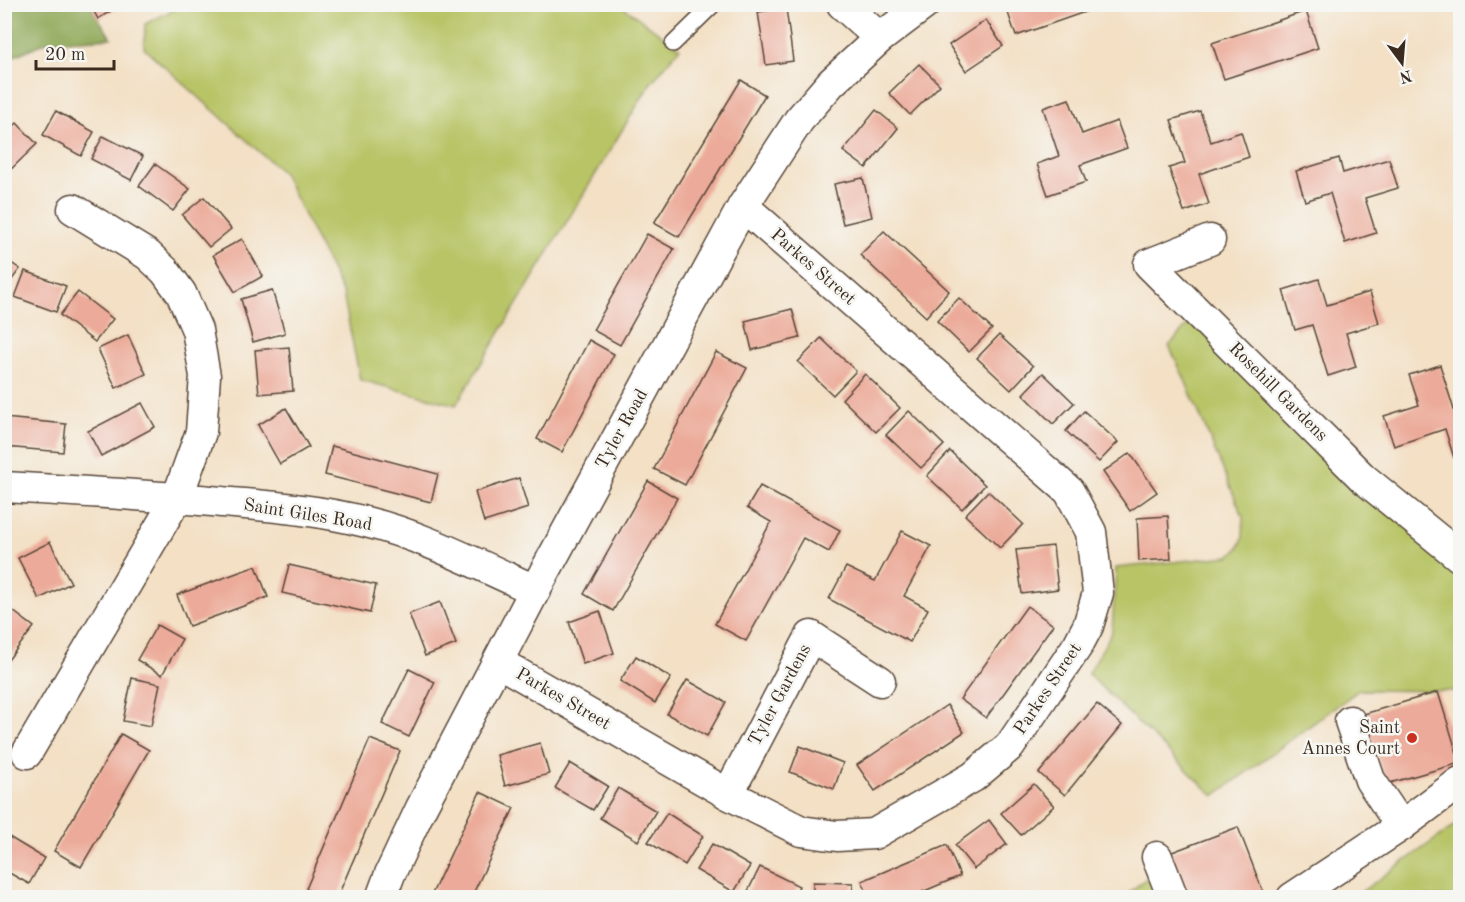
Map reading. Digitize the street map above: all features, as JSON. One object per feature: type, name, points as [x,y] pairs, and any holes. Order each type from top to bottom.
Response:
[{"type":"street","points":[[842,4],[880,39]]},
{"type":"street","name":"Tyler Road","points":[[381,897],[421,808],[534,590],[743,206],[799,120],[831,83],[880,39],[925,4]]},
{"type":"street","name":"Parkes Street","points":[[498,662],[728,794],[801,831],[837,836],[874,834],[973,777],[1010,746],[1078,645],[1088,626],[1098,593],[1090,532],[1069,491],[743,206]]},
{"type":"street","points":[[27,753],[177,498],[201,432],[205,376],[197,330],[181,293],[165,271],[148,255],[73,210]]},
{"type":"street","name":"Rosehill Gardens","points":[[1210,240],[1149,264],[1363,478],[1461,557]]},
{"type":"street","name":"Saint Giles Road","points":[[4,487],[278,507],[368,522],[425,542],[534,590]]},
{"type":"street","name":"Tyler Gardens","points":[[728,794],[811,636],[880,681]]},
{"type":"street","points":[[1350,721],[1370,780],[1401,826]]},
{"type":"street","points":[[1292,897],[1401,826],[1461,782]]},
{"type":"street","points":[[1157,857],[1173,897]]},
{"type":"lane","points":[[674,44],[714,4]]},
{"type":"green space","points":[[619,4],[680,48],[650,84],[456,405],[360,380],[343,294],[283,173],[144,48],[145,24],[183,5]]},
{"type":"green space","points":[[4,5],[90,5],[111,38],[46,42],[5,60]]},
{"type":"green space","points":[[1192,320],[1460,569],[1460,691],[1359,690],[1214,796],[1088,674],[1112,632],[1116,568],[1229,556],[1241,544],[1243,517],[1169,346]]},
{"type":"green space","points":[[1460,822],[1460,897],[1354,897]]},
{"type":"green space","points":[[1150,875],[1157,897],[1124,897]]},
{"type":"building","points":[[90,4],[122,4],[98,19]]},
{"type":"building","points":[[1014,4],[1105,5],[1016,36],[1006,7]]},
{"type":"building","points":[[786,8],[793,61],[766,65],[758,12]]},
{"type":"building","points":[[1306,11],[1318,48],[1224,79],[1212,43]]},
{"type":"building","points":[[986,20],[1003,46],[966,71],[949,45]]},
{"type":"building","points":[[919,64],[940,85],[910,115],[889,93]]},
{"type":"building","points":[[741,80],[765,95],[679,237],[654,223]]},
{"type":"building","points":[[1069,99],[1082,134],[1117,121],[1127,148],[1080,165],[1086,182],[1048,195],[1037,164],[1059,156],[1043,108]]},
{"type":"building","points":[[876,110],[898,128],[866,168],[843,151]]},
{"type":"building","points":[[56,111],[94,132],[81,156],[43,135]]},
{"type":"building","points":[[1200,111],[1211,142],[1241,132],[1249,157],[1199,174],[1209,204],[1184,212],[1169,168],[1185,163],[1171,120]]},
{"type":"building","points":[[17,123],[37,144],[4,176],[4,135]]},
{"type":"building","points":[[103,136],[143,156],[131,180],[91,159]]},
{"type":"building","points":[[1339,158],[1343,173],[1389,159],[1398,188],[1365,198],[1376,233],[1345,243],[1330,193],[1305,201],[1296,171]]},
{"type":"building","points":[[155,164],[190,189],[173,211],[139,186]]},
{"type":"building","points":[[863,178],[872,217],[843,224],[834,184]]},
{"type":"building","points":[[204,197],[231,229],[209,247],[182,215]]},
{"type":"building","points":[[884,231],[949,291],[926,317],[860,255]]},
{"type":"building","points":[[647,234],[674,249],[620,345],[593,330]]},
{"type":"building","points":[[242,239],[263,276],[235,292],[213,255]]},
{"type":"building","points":[[4,258],[20,269],[4,290]]},
{"type":"building","points":[[25,271],[66,286],[56,312],[15,297]]},
{"type":"building","points":[[1319,279],[1327,305],[1370,292],[1379,323],[1346,333],[1356,367],[1328,376],[1312,325],[1295,330],[1283,290]]},
{"type":"building","points":[[272,290],[285,333],[253,342],[241,299]]},
{"type":"building","points":[[78,292],[113,319],[95,342],[60,315]]},
{"type":"building","points":[[959,298],[992,329],[969,352],[937,321]]},
{"type":"building","points":[[792,309],[800,338],[752,350],[745,321]]},
{"type":"building","points":[[128,335],[146,374],[116,388],[98,349]]},
{"type":"building","points":[[999,335],[1033,366],[1011,390],[977,358]]},
{"type":"building","points":[[821,338],[856,371],[833,395],[798,362]]},
{"type":"building","points":[[589,340],[614,354],[562,452],[537,439]]},
{"type":"building","points":[[289,347],[293,391],[259,394],[255,350]]},
{"type":"building","points":[[716,352],[747,368],[685,485],[654,469]]},
{"type":"building","points":[[1440,365],[1454,410],[1460,408],[1460,456],[1454,458],[1445,429],[1394,446],[1384,416],[1419,405],[1409,375]]},
{"type":"building","points":[[1043,373],[1074,403],[1053,424],[1023,394]]},
{"type":"building","points":[[865,374],[900,408],[876,432],[842,399]]},
{"type":"building","points":[[142,403],[155,427],[101,456],[88,431]]},
{"type":"building","points":[[286,408],[309,447],[280,464],[258,425]]},
{"type":"building","points":[[909,411],[944,445],[921,468],[886,435]]},
{"type":"building","points":[[1084,411],[1118,442],[1099,462],[1066,431]]},
{"type":"building","points":[[4,418],[66,424],[63,452],[4,447]]},
{"type":"building","points":[[332,446],[438,474],[431,502],[325,475]]},
{"type":"building","points":[[950,451],[985,485],[962,509],[927,476]]},
{"type":"building","points":[[1130,453],[1157,492],[1130,511],[1103,472]]},
{"type":"building","points":[[519,478],[528,508],[484,522],[475,492]]},
{"type":"building","points":[[648,481],[677,498],[613,611],[584,594]]},
{"type":"building","points":[[760,486],[840,530],[829,552],[803,538],[746,641],[715,624],[771,522],[747,508]]},
{"type":"building","points":[[988,491],[1023,524],[1000,548],[965,515]]},
{"type":"building","points":[[1168,516],[1171,559],[1139,561],[1137,518]]},
{"type":"building","points":[[902,531],[931,546],[904,596],[928,609],[910,642],[829,599],[846,567],[875,581]]},
{"type":"building","points":[[50,542],[71,583],[39,599],[18,558]]},
{"type":"building","points":[[1053,546],[1058,589],[1022,594],[1016,550]]},
{"type":"building","points":[[289,565],[376,585],[370,613],[282,593]]},
{"type":"building","points":[[256,566],[268,597],[189,626],[177,595]]},
{"type":"building","points":[[440,602],[456,644],[425,656],[409,614]]},
{"type":"building","points":[[1027,606],[1053,625],[986,718],[960,699]]},
{"type":"building","points":[[13,611],[34,627],[4,665],[4,622]]},
{"type":"building","points":[[600,611],[614,653],[583,664],[569,622]]},
{"type":"building","points":[[157,625],[182,639],[162,675],[137,660]]},
{"type":"building","points":[[636,656],[671,678],[655,703],[620,681]]},
{"type":"building","points":[[409,669],[435,682],[409,737],[382,724]]},
{"type":"building","points":[[132,678],[160,684],[151,726],[123,721]]},
{"type":"building","points":[[687,680],[726,702],[707,736],[667,714]]},
{"type":"building","name":"Saint Annes Court","points":[[1438,692],[1460,763],[1386,784],[1364,714]]},
{"type":"building","points":[[1097,704],[1122,725],[1065,795],[1039,773]]},
{"type":"building","points":[[947,705],[964,732],[875,791],[857,765]]},
{"type":"building","points":[[121,734],[149,750],[81,867],[54,851]]},
{"type":"building","points":[[370,739],[400,751],[337,898],[325,898],[306,889]]},
{"type":"building","points":[[540,743],[549,774],[505,786],[497,755]]},
{"type":"building","points":[[800,746],[843,763],[834,789],[790,772]]},
{"type":"building","points":[[570,763],[608,786],[593,810],[555,788]]},
{"type":"building","points":[[1034,784],[1054,806],[1021,835],[1001,813]]},
{"type":"building","points":[[618,788],[656,811],[638,841],[600,818]]},
{"type":"building","points":[[480,792],[514,808],[471,898],[430,898]]},
{"type":"building","points":[[667,813],[703,836],[685,865],[648,842]]},
{"type":"building","points":[[989,820],[1007,844],[974,869],[955,845]]},
{"type":"building","points":[[1238,827],[1265,897],[1185,898],[1167,854]]},
{"type":"building","points":[[4,834],[44,858],[29,884],[4,870]]},
{"type":"building","points":[[712,844],[750,866],[734,892],[696,870]]},
{"type":"building","points":[[947,845],[960,876],[908,898],[869,898],[862,881]]},
{"type":"building","points":[[760,867],[799,886],[793,898],[756,898],[747,893]]},
{"type":"building","points":[[813,882],[853,883],[852,898],[813,898]]},
{"type":"place","name":"Saint Annes Court","points":[[1412,738]]}]
